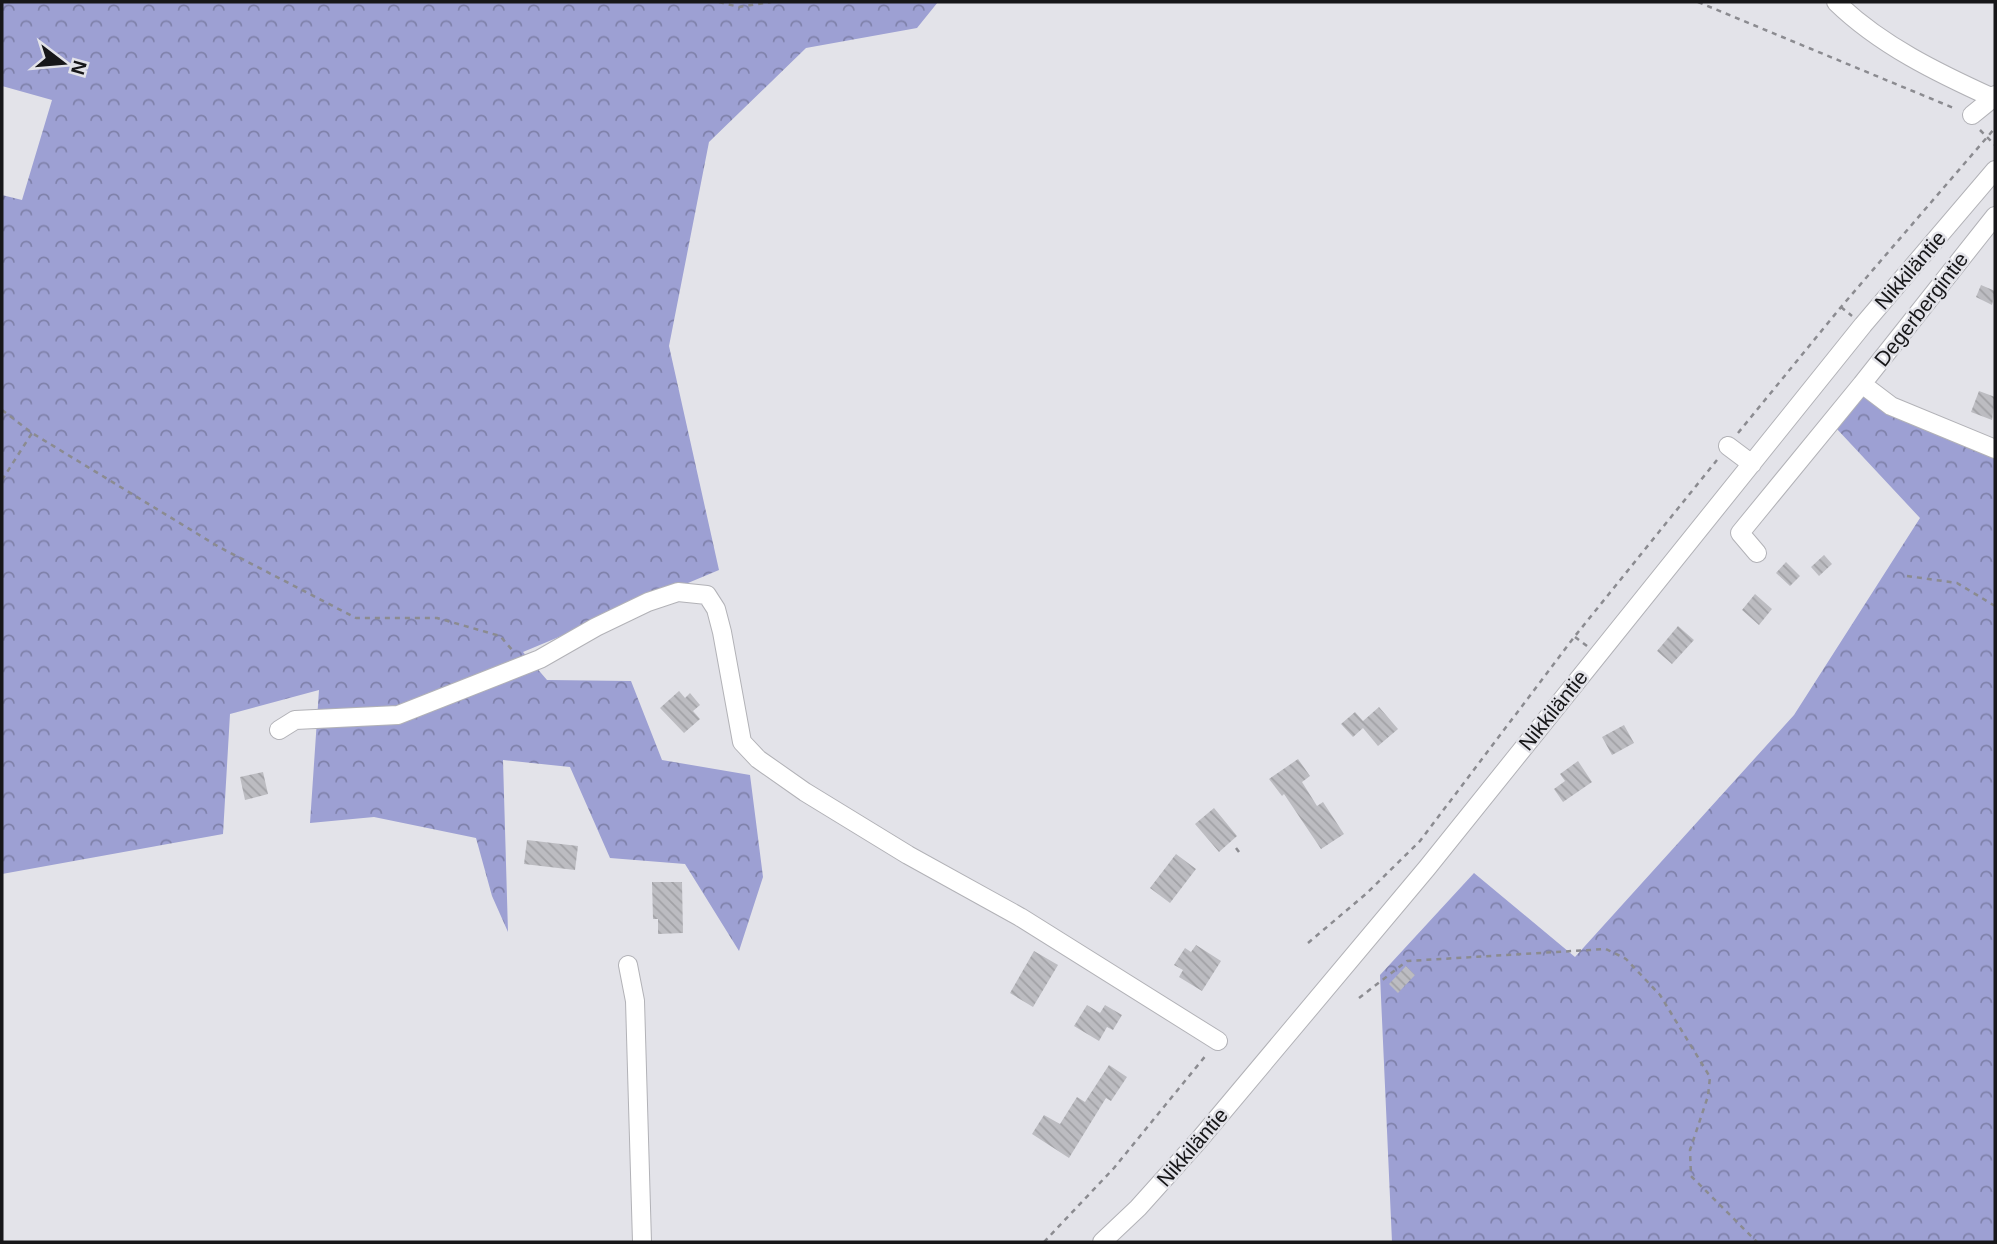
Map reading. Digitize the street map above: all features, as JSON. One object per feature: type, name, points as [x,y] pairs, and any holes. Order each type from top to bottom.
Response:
[{"type":"street","points":[[1836,2],[1884,40],[1994,97],[1972,115]]},
{"type":"street","name":"Nikkiläntie","points":[[1102,1242],[1138,1209],[1427,868],[1863,325],[1995,170]]},
{"type":"street","name":"Degerbergintie","points":[[1995,216],[1862,384],[1891,406],[1995,449]]},
{"type":"street","points":[[1757,553],[1740,533],[1862,384]]},
{"type":"street","points":[[1728,446],[1752,464]]},
{"type":"street","points":[[279,730],[295,720],[398,715],[526,665],[648,602],[678,592],[707,595],[716,610],[722,632],[742,742],[758,759],[874,834],[1020,917],[1218,1041]]},
{"type":"street","points":[[628,965],[635,1001],[642,1242]]},
{"type":"path","points":[[719,2],[739,7],[771,2]]},
{"type":"path","points":[[1698,2],[1972,115]]},
{"type":"path","name":"Nikkiläntie","points":[[1308,943],[1367,893],[1420,841],[1574,636],[1841,307],[1995,128]]},
{"type":"path","points":[[1987,137],[1995,145]]},
{"type":"path","points":[[2,410],[32,433],[219,547],[356,618],[437,618],[500,636],[526,665]]},
{"type":"path","points":[[2,480],[32,433]]},
{"type":"path","points":[[1908,576],[1957,583],[1995,606]]},
{"type":"path","points":[[1236,848],[1242,856]]},
{"type":"path","points":[[1359,998],[1407,961],[1606,949],[1626,959],[1660,995],[1710,1077],[1708,1096],[1690,1150],[1691,1176],[1757,1242]]},
{"type":"path","points":[[1044,1242],[1114,1168],[1218,1041]]},
{"type":"green space","points":[[2,2],[938,2],[917,28],[806,48],[709,142],[669,346],[719,570],[523,652],[547,680],[631,681],[662,760],[750,775],[763,877],[739,951],[685,864],[610,858],[570,767],[503,760],[508,932],[492,896],[476,838],[374,817],[310,823],[319,690],[230,714],[223,834],[2,874],[2,195],[22,200],[52,100],[2,86]]},
{"type":"green space","points":[[1866,387],[1995,449],[1995,1242],[1392,1242],[1380,975],[1474,873],[1575,957],[1794,715],[1920,518],[1836,428]]},
{"type":"building","points":[[1981,285],[1995,291],[1992,305],[1976,297]]},
{"type":"building","points":[[1979,391],[1995,397],[1992,420],[1971,412]]},
{"type":"building","points":[[1824,555],[1832,564],[1819,576],[1811,567]]},
{"type":"building","points":[[1786,562],[1800,576],[1790,586],[1776,573]]},
{"type":"building","points":[[1755,594],[1772,609],[1759,625],[1742,610]]},
{"type":"building","points":[[1678,626],[1694,640],[1672,664],[1657,651]]},
{"type":"building","points":[[679,691],[685,698],[690,693],[700,705],[693,711],[700,719],[684,733],[660,708]]},
{"type":"building","points":[[1379,707],[1398,729],[1378,746],[1363,728],[1353,737],[1341,724],[1355,712],[1363,721]]},
{"type":"building","points":[[1624,725],[1634,743],[1612,755],[1602,737]]},
{"type":"building","points":[[1298,759],[1310,776],[1302,782],[1317,806],[1323,802],[1344,834],[1321,849],[1284,794],[1282,796],[1269,779]]},
{"type":"building","points":[[1578,761],[1592,782],[1563,802],[1554,789],[1565,781],[1560,774]]},
{"type":"building","points":[[263,772],[268,794],[245,800],[240,777]]},
{"type":"building","points":[[1214,808],[1237,836],[1219,852],[1195,824]]},
{"type":"building","points":[[527,840],[578,846],[575,870],[524,864]]},
{"type":"building","points":[[1176,854],[1196,869],[1170,903],[1150,888]]},
{"type":"building","points":[[652,882],[682,882],[683,933],[658,934],[658,919],[653,919]]},
{"type":"building","points":[[1196,945],[1221,961],[1202,991],[1179,977],[1183,970],[1174,965],[1185,948],[1191,952]]},
{"type":"building","points":[[1034,951],[1058,965],[1033,1007],[1010,993]]},
{"type":"building","points":[[1406,966],[1415,975],[1398,993],[1389,984]]},
{"type":"building","points":[[1087,1005],[1100,1013],[1105,1005],[1122,1015],[1113,1030],[1107,1027],[1099,1041],[1074,1026]]},
{"type":"building","points":[[1109,1065],[1127,1077],[1111,1101],[1106,1098],[1069,1158],[1032,1134],[1044,1115],[1060,1124],[1077,1097],[1085,1102]]}]
